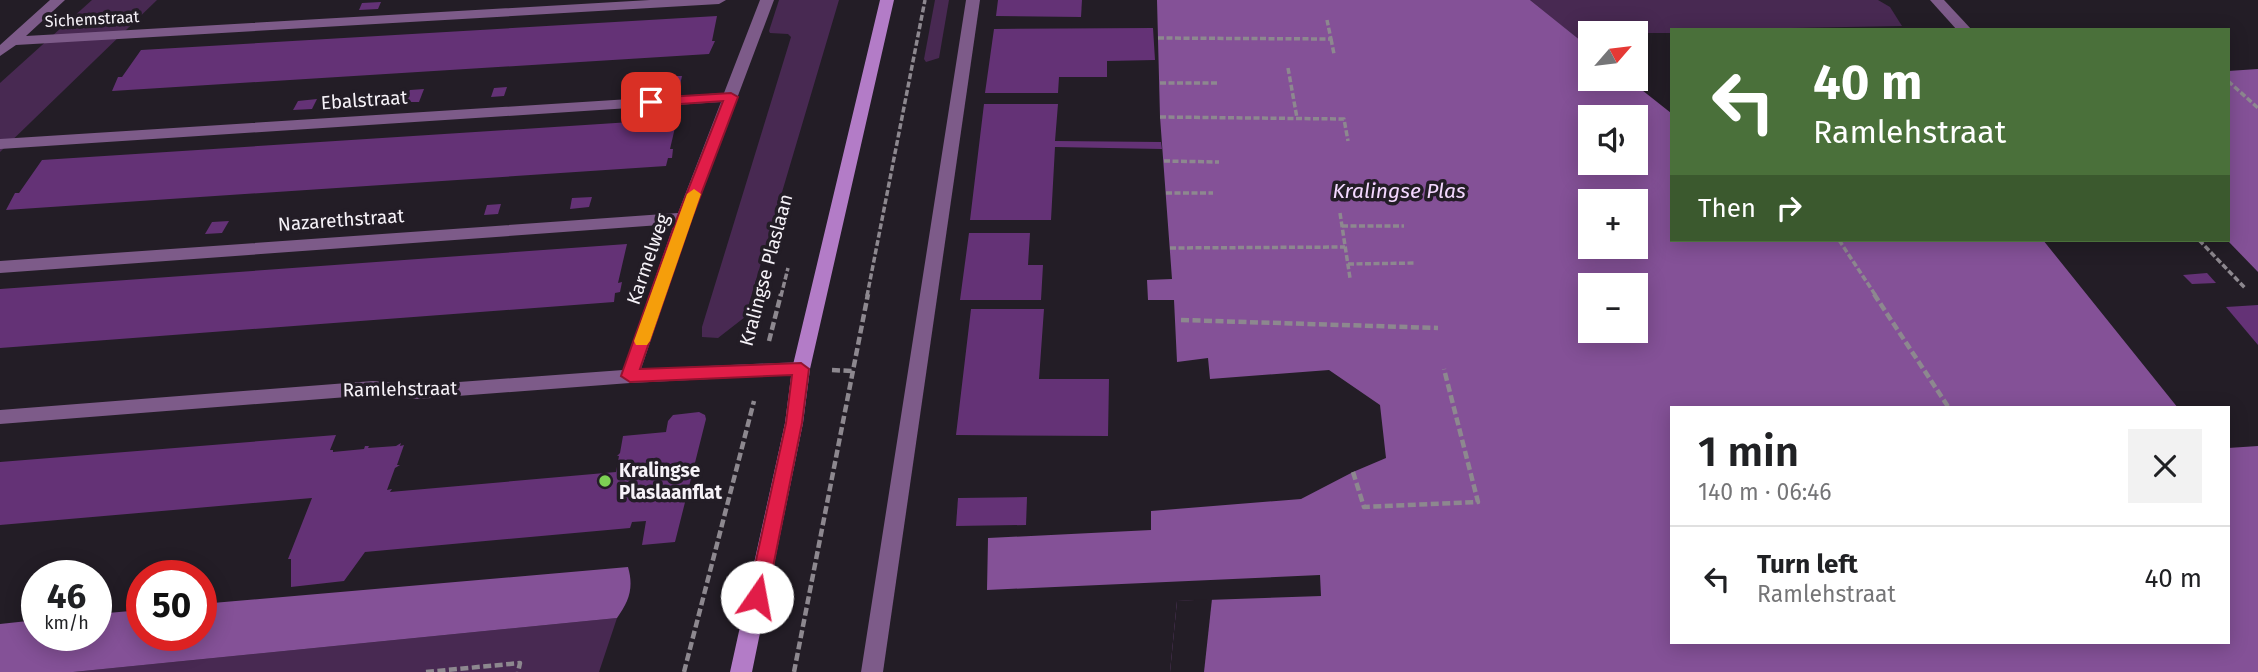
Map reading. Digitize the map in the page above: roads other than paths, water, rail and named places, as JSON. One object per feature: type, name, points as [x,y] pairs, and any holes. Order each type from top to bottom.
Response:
[{"type":"main road","points":[[741,672],[794,423],[801,369],[887,0]]},
{"type":"street","points":[[0,52],[58,0]]},
{"type":"street","name":"Sichemstraat","points":[[12,41],[719,0]]},
{"type":"street","name":"Karmelweg","points":[[630,376],[684,218],[767,0]]},
{"type":"street","points":[[872,672],[973,0]]},
{"type":"street","points":[[1937,0],[1963,28]]},
{"type":"street","name":"Ebalstraat","points":[[0,144],[731,97]]},
{"type":"street","name":"Nazarethstraat","points":[[0,267],[684,218]]},
{"type":"street","name":"Ramlehstraat","points":[[0,417],[373,388],[418,391],[630,376],[801,369]]},
{"type":"water","name":"Kralingse Plas","points":[[1157,0],[1530,0],[1578,39],[1578,91],[1643,91],[1670,112],[1670,242],[2045,242],[2176,406],[1670,406],[1670,644],[2230,644],[2230,448],[2258,446],[2258,672],[1170,672],[1177,601],[1321,596],[1320,575],[987,590],[988,538],[1151,530],[1151,511],[1301,499],[1386,458],[1380,405],[1329,370],[1210,379],[1208,358],[1177,362],[1174,300],[1148,300],[1147,280],[1172,279],[1160,117]]},
{"type":"water","points":[[2258,69],[2258,272],[2229,242],[2230,71]]},
{"type":"water","points":[[628,567],[631,581],[625,606],[617,618],[73,672],[0,672],[0,624],[21,622],[21,651],[112,651],[112,613],[126,611],[126,651],[217,651],[217,603]]},
{"type":"place","name":"Kralingse Plaslaanflat","points":[[605,481]]}]
